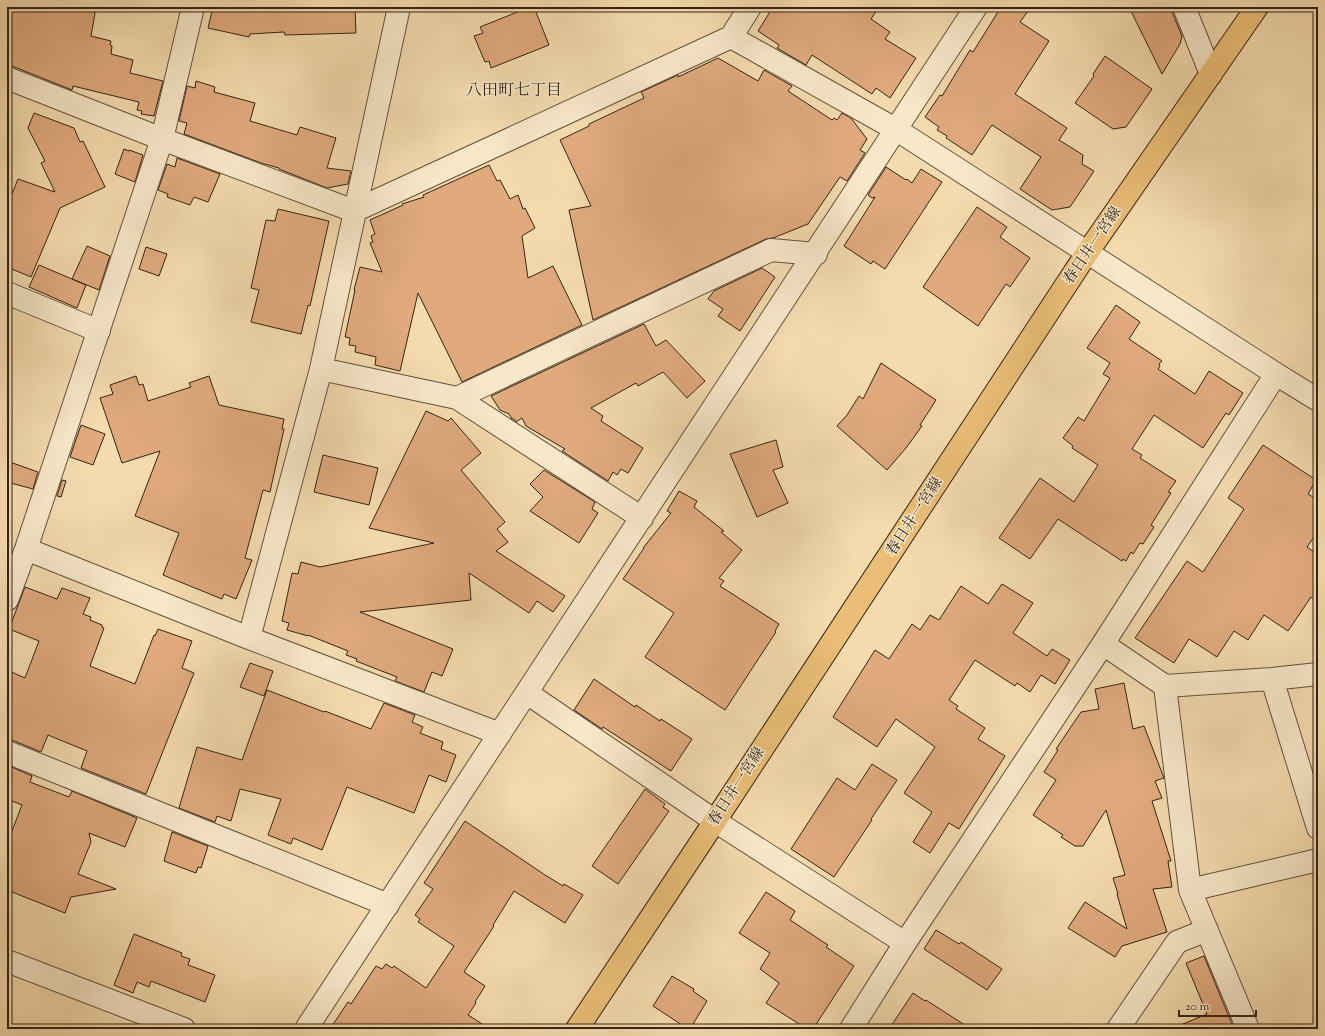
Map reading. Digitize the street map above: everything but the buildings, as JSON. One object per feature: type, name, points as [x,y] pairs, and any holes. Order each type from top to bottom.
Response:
[{"type":"main road","name":"春日井一宮線","points":[[577,1029],[1088,253],[1257,7]]},
{"type":"street","points":[[7,600],[26,549],[162,139],[193,7]]},
{"type":"street","points":[[249,638],[321,369],[354,211],[400,7]]},
{"type":"street","points":[[7,78],[162,139],[354,211],[731,37],[750,7]]},
{"type":"street","points":[[306,1029],[816,254],[976,7]]},
{"type":"street","points":[[1184,7],[1211,74]]},
{"type":"street","points":[[731,37],[897,130],[1318,400]]},
{"type":"street","points":[[457,398],[770,250],[816,254]]},
{"type":"street","points":[[7,293],[99,331]]},
{"type":"street","points":[[321,369],[457,398],[642,518]]},
{"type":"street","points":[[855,1028],[905,943],[1103,644],[1276,374]]},
{"type":"street","points":[[26,549],[249,638],[500,734]]},
{"type":"street","points":[[1103,644],[1165,686],[1272,679],[1318,674]]},
{"type":"street","points":[[1272,679],[1318,828]]},
{"type":"street","points":[[1165,686],[1190,890],[1248,1029]]},
{"type":"street","points":[[527,693],[715,821],[905,943]]},
{"type":"street","points":[[7,752],[388,905]]},
{"type":"street","points":[[1190,890],[1318,860]]},
{"type":"street","points":[[1118,1029],[1177,942],[1207,930]]},
{"type":"street","points":[[7,961],[184,1029]]},
{"type":"district","name":"八田町七丁目","points":[[514,91]]}]
